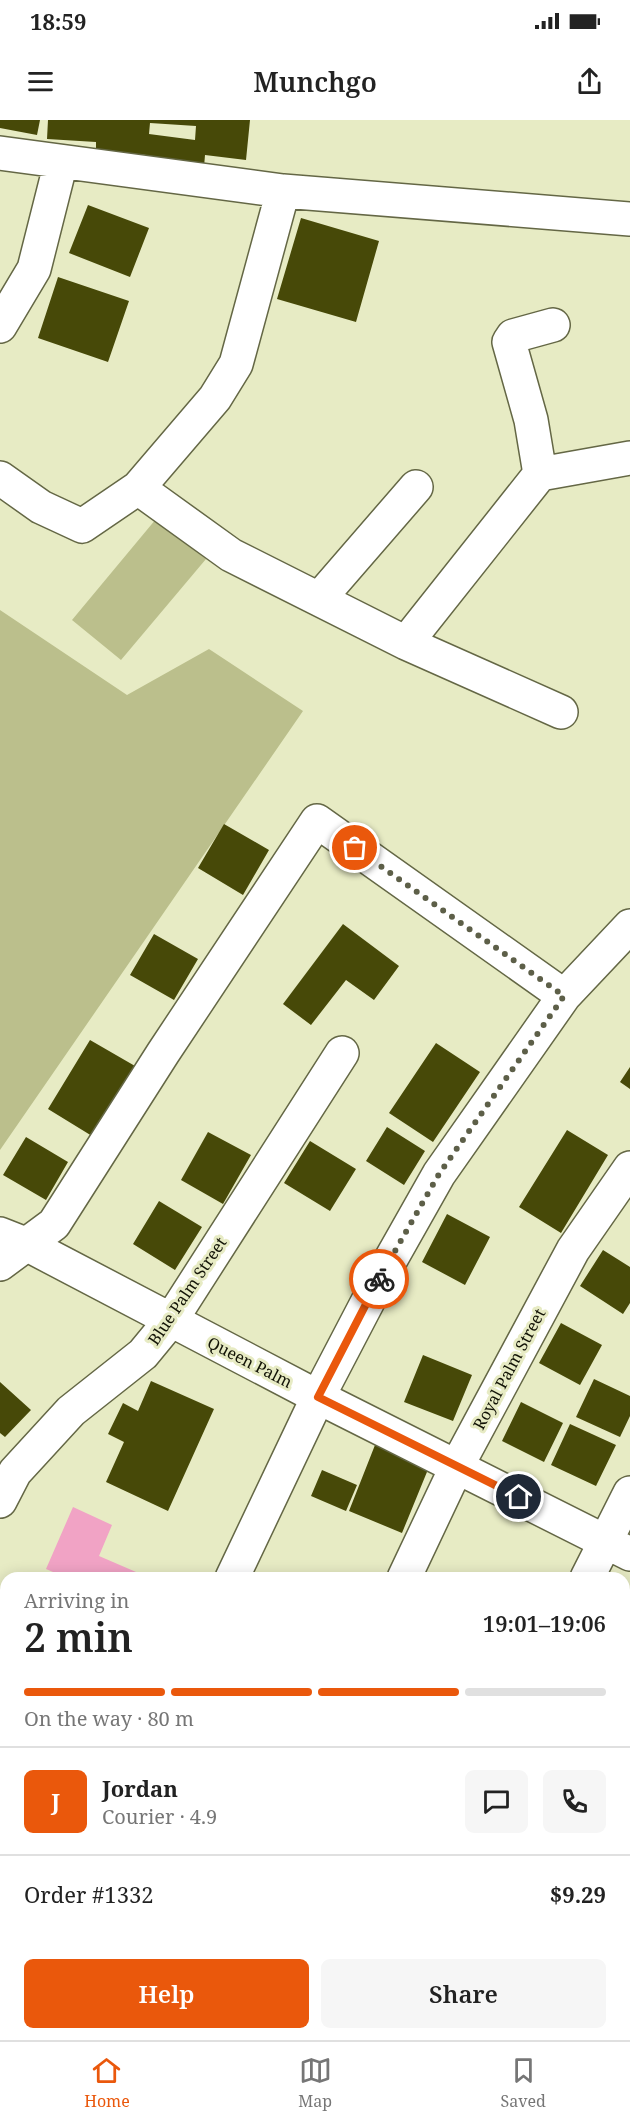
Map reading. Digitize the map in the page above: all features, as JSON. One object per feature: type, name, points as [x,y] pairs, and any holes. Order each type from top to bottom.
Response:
[{"type":"street","points":[[0,153],[283,191],[630,219]]},
{"type":"street","points":[[0,326],[34,269],[61,162]]},
{"type":"street","points":[[0,478],[41,507],[82,526],[138,488],[215,399],[236,364],[283,191]]},
{"type":"street","points":[[540,474],[531,420],[509,342],[513,336],[553,325]]},
{"type":"street","points":[[406,643],[540,474],[630,458]]},
{"type":"street","points":[[320,599],[416,487]]},
{"type":"street","points":[[138,488],[231,555],[406,643],[561,712]]},
{"type":"street","points":[[0,1264],[14,1239],[54,1224],[163,1053],[317,821],[564,996]]},
{"type":"street","points":[[234,1572],[318,1397],[378,1282],[439,1174],[564,996],[630,926]]},
{"type":"street","name":"Blue Palm Street","points":[[0,1501],[15,1473],[71,1411],[143,1354],[171,1320],[342,1053]]},
{"type":"street","name":"Royal Palm Street","points":[[407,1572],[457,1466],[573,1250],[630,1168]]},
{"type":"street","name":"Queen Palm","points":[[14,1239],[318,1397],[618,1547]]},
{"type":"street","points":[[593,1572],[618,1547],[630,1493]]},
{"type":"green space","points":[[156,519],[206,559],[121,660],[72,620]]},
{"type":"green space","points":[[0,610],[127,695],[209,649],[303,711],[0,1150]]},
{"type":"shaded area","points":[[73,1507],[112,1525],[99,1556],[136,1572],[53,1572],[46,1569]]},
{"type":"building","points":[[0,120],[40,120],[37,135],[0,128]]},
{"type":"building","points":[[48,120],[250,120],[246,160],[205,155],[204,167],[146,160],[146,155],[96,150],[96,142],[47,139]],"holes":[[[150,123],[196,126],[195,140],[149,134]]]},
{"type":"building","points":[[88,205],[149,228],[130,277],[69,253]]},
{"type":"building","points":[[301,218],[379,241],[356,322],[277,299]]},
{"type":"building","points":[[58,277],[129,301],[108,362],[38,338]]},
{"type":"building","points":[[224,824],[269,850],[243,895],[198,868]]},
{"type":"building","points":[[343,924],[399,966],[374,1000],[346,980],[311,1025],[283,1004]]},
{"type":"building","points":[[154,934],[198,959],[174,1000],[130,975]]},
{"type":"building","points":[[90,1040],[135,1066],[92,1136],[48,1109]]},
{"type":"building","points":[[436,1043],[480,1072],[433,1142],[389,1113]]},
{"type":"building","points":[[630,1067],[630,1089],[620,1082]]},
{"type":"building","points":[[387,1127],[425,1151],[404,1185],[366,1161]]},
{"type":"building","points":[[567,1130],[608,1155],[561,1233],[519,1207]]},
{"type":"building","points":[[208,1132],[251,1155],[223,1204],[181,1180]]},
{"type":"building","points":[[26,1137],[68,1162],[46,1200],[3,1175]]},
{"type":"building","points":[[310,1141],[356,1169],[330,1211],[284,1183]]},
{"type":"building","points":[[159,1201],[202,1227],[175,1270],[133,1244]]},
{"type":"building","points":[[447,1214],[490,1237],[465,1285],[422,1262]]},
{"type":"building","points":[[603,1250],[630,1267],[630,1303],[623,1314],[580,1286]]},
{"type":"building","points":[[561,1323],[602,1345],[580,1385],[539,1363]]},
{"type":"building","points":[[423,1355],[472,1375],[453,1421],[404,1402]]},
{"type":"building","points":[[594,1379],[630,1396],[630,1416],[620,1437],[576,1417]]},
{"type":"building","points":[[151,1381],[214,1409],[168,1511],[106,1482],[124,1442],[108,1434],[123,1403],[138,1411]]},
{"type":"building","points":[[0,1382],[31,1410],[5,1437],[0,1433]]},
{"type":"building","points":[[521,1402],[563,1423],[544,1462],[502,1441]]},
{"type":"building","points":[[570,1424],[616,1445],[596,1486],[551,1465]]},
{"type":"building","points":[[375,1445],[429,1467],[402,1533],[349,1511]]},
{"type":"building","points":[[322,1470],[357,1485],[346,1511],[311,1496]]},
{"type":"way so far","points":[[355,848],[564,996],[439,1174],[379,1279]]},
{"type":"route","points":[[379,1279],[318,1397],[519,1497]]}]
